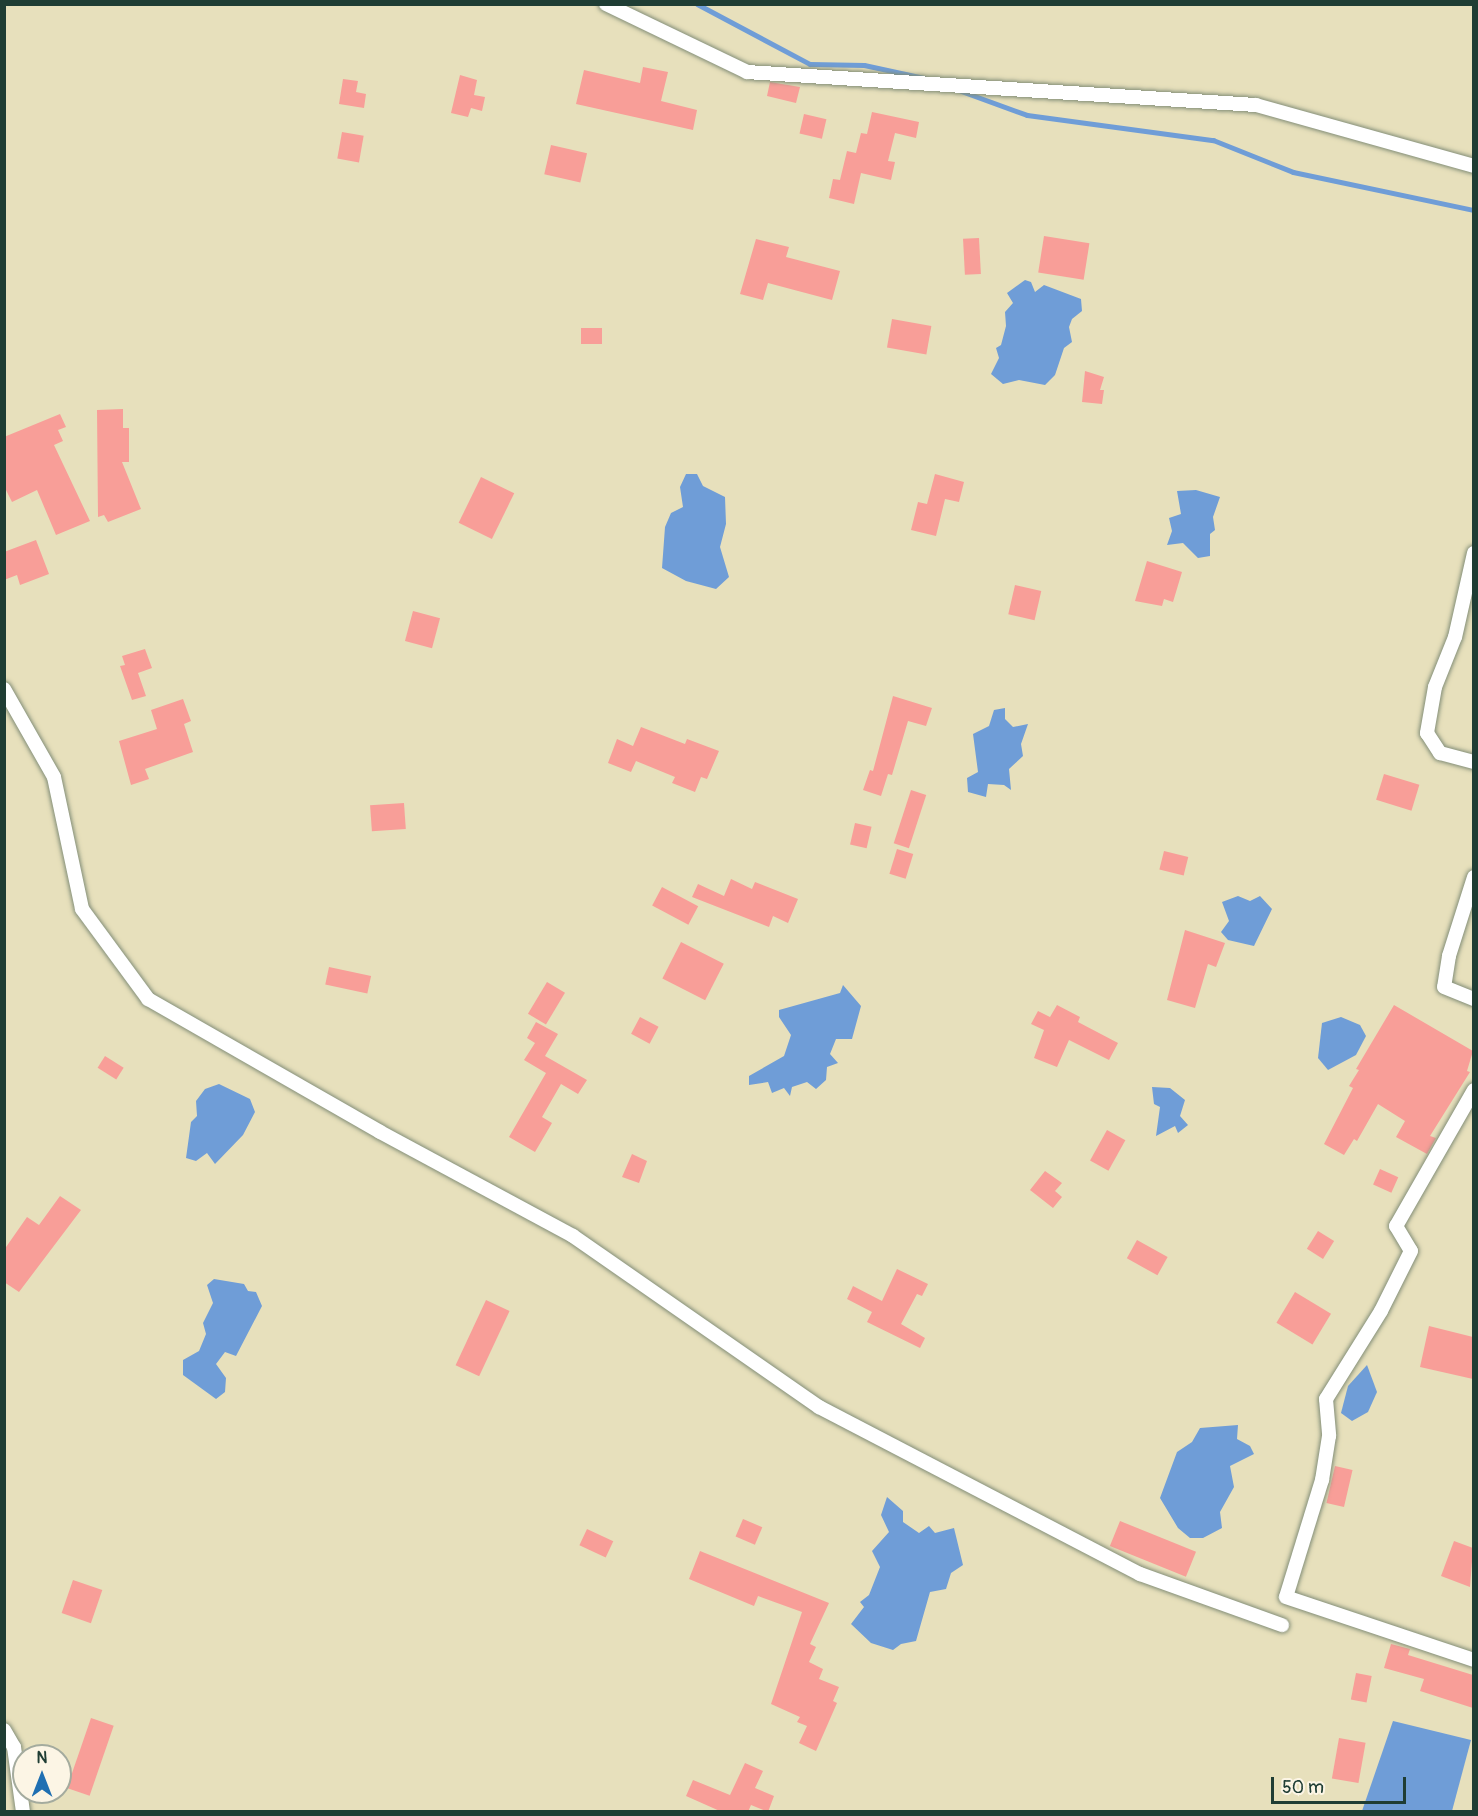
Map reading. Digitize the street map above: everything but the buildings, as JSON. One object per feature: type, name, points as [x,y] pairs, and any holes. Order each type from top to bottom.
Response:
[{"type":"street","points":[[606,4],[747,72],[1256,105],[1473,166]]},
{"type":"street","points":[[1473,553],[1455,637],[1435,687],[1427,733],[1440,753],[1473,762]]},
{"type":"street","points":[[4,688],[54,777],[82,909],[148,999],[380,1132],[573,1236],[819,1407],[1140,1574],[1282,1625]]},
{"type":"street","points":[[1473,877],[1449,956],[1444,987],[1473,999]]},
{"type":"street","points":[[1473,1090],[1396,1226],[1411,1251],[1381,1311],[1326,1399],[1329,1436],[1322,1480],[1286,1598],[1473,1660]]},
{"type":"street","points":[[4,1730],[14,1747],[11,1770],[23,1812]]},
{"type":"water","points":[[1025,280],[1031,282],[1035,292],[1044,285],[1081,299],[1082,311],[1072,319],[1069,327],[1072,342],[1064,348],[1055,375],[1045,385],[1019,380],[1003,384],[991,374],[999,358],[996,348],[1001,345],[1006,326],[1005,312],[1013,303],[1007,293]]},
{"type":"water","points":[[686,474],[697,474],[703,486],[725,497],[726,524],[720,547],[729,577],[716,589],[686,581],[662,568],[665,527],[671,513],[683,507],[680,487]]},
{"type":"water","points":[[1196,490],[1220,497],[1213,517],[1215,530],[1210,534],[1210,556],[1198,558],[1183,543],[1167,545],[1172,531],[1169,518],[1181,514],[1177,491]]},
{"type":"water","points":[[1005,708],[1005,719],[1013,727],[1028,724],[1021,744],[1023,756],[1009,769],[1011,790],[1004,785],[988,784],[986,797],[968,792],[967,778],[978,772],[973,734],[989,726],[994,710]]},
{"type":"water","points":[[1238,896],[1250,901],[1260,896],[1272,909],[1254,946],[1228,940],[1221,932],[1229,921],[1222,902]]},
{"type":"water","points":[[843,985],[861,1006],[852,1039],[836,1039],[830,1054],[838,1063],[827,1067],[826,1080],[816,1089],[807,1082],[792,1087],[790,1096],[784,1088],[772,1093],[768,1082],[749,1085],[749,1076],[784,1056],[791,1035],[779,1017],[779,1010],[840,993]]},
{"type":"water","points":[[1341,1017],[1360,1025],[1366,1036],[1356,1055],[1328,1070],[1318,1058],[1322,1023]]},
{"type":"water","points":[[219,1084],[250,1099],[255,1112],[243,1135],[215,1164],[207,1153],[196,1161],[186,1158],[191,1122],[197,1116],[196,1101],[205,1089]]},
{"type":"water","points":[[1152,1087],[1170,1088],[1185,1100],[1180,1116],[1188,1125],[1178,1133],[1175,1126],[1156,1136],[1160,1107],[1154,1104]]},
{"type":"water","points":[[214,1279],[244,1284],[248,1291],[256,1292],[262,1306],[236,1356],[225,1352],[216,1364],[226,1378],[225,1392],[216,1399],[183,1375],[183,1360],[199,1351],[206,1334],[203,1323],[213,1303],[207,1285]]},
{"type":"water","points":[[1367,1365],[1377,1392],[1368,1412],[1352,1421],[1341,1413],[1348,1386]]},
{"type":"water","points":[[1238,1425],[1237,1439],[1250,1446],[1254,1454],[1230,1466],[1234,1487],[1220,1512],[1222,1528],[1203,1538],[1190,1538],[1178,1528],[1160,1498],[1177,1452],[1192,1442],[1200,1428]]},
{"type":"water","points":[[887,1497],[903,1511],[903,1522],[919,1533],[929,1526],[935,1533],[954,1528],[963,1565],[951,1573],[946,1589],[930,1592],[916,1641],[901,1644],[893,1650],[871,1643],[851,1624],[864,1607],[860,1602],[869,1595],[880,1567],[872,1551],[889,1532],[881,1515]]},
{"type":"water","points":[[1393,1721],[1471,1740],[1452,1811],[1362,1811]]},
{"type":"waterway","points":[[697,4],[810,64],[864,65],[924,78]]},
{"type":"waterway","points":[[961,91],[1027,115],[1213,140],[1293,172],[1474,210]]}]
